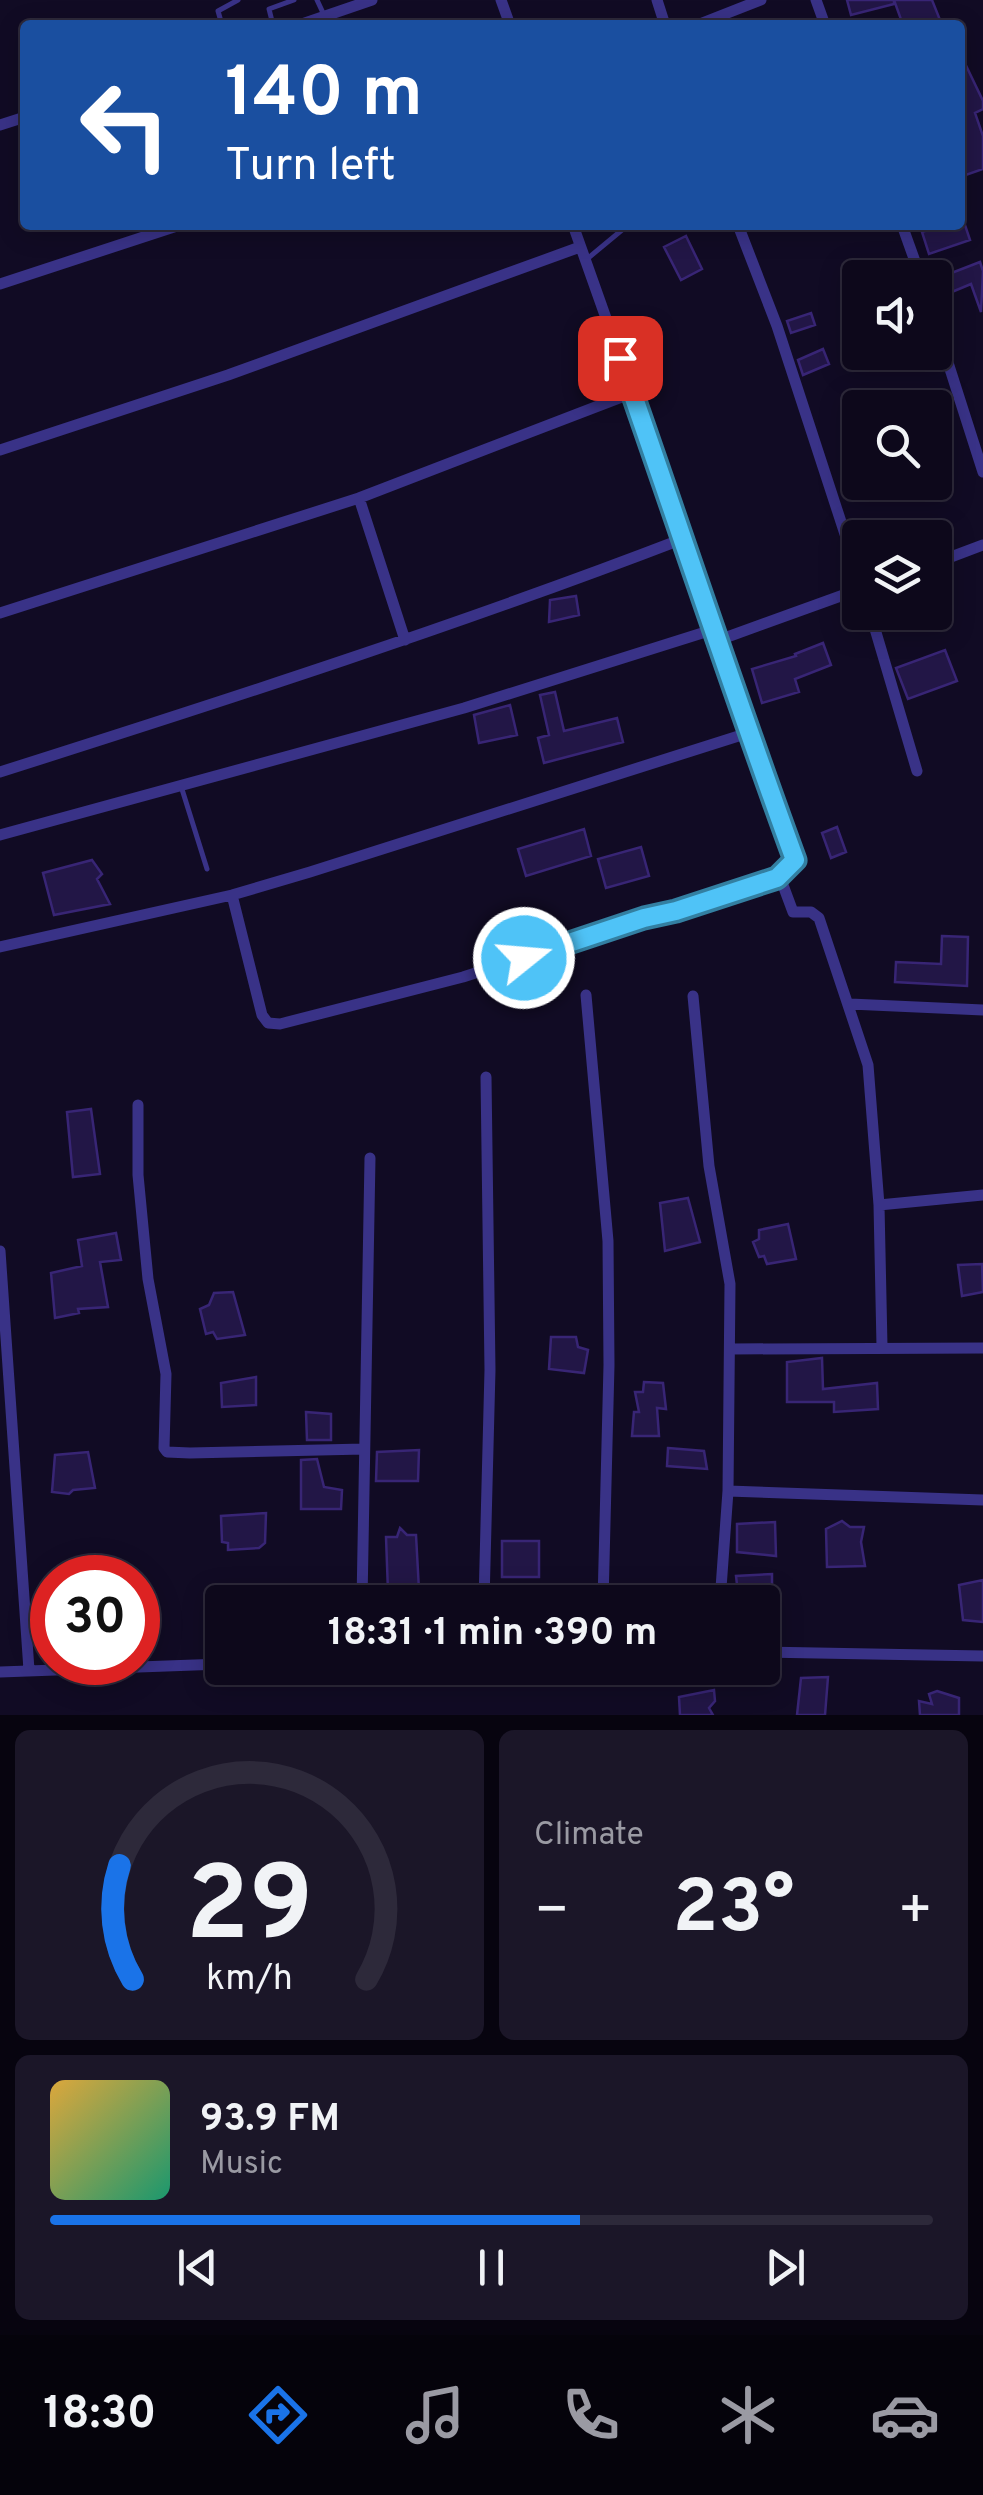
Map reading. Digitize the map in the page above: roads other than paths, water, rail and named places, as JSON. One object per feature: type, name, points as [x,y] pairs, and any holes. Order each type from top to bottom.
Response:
[{"type":"street","points":[[315,20],[372,0]]},
{"type":"street","points":[[710,20],[761,0]]},
{"type":"street","points":[[0,284],[165,230]]},
{"type":"street","points":[[232,894],[262,1015],[268,1023],[280,1024],[462,977],[781,881],[795,860],[575,230]]},
{"type":"street","points":[[740,230],[777,326],[842,525]]},
{"type":"street","points":[[904,230],[915,260]]},
{"type":"street","points":[[0,450],[228,375],[580,247]]},
{"type":"street","points":[[950,370],[983,472]]},
{"type":"street","points":[[0,613],[359,498],[632,392]]},
{"type":"street","points":[[359,498],[405,640]]},
{"type":"street","points":[[0,772],[405,640],[684,538]]},
{"type":"street","points":[[952,556],[983,545]]},
{"type":"street","points":[[0,835],[464,708],[842,595]]},
{"type":"street","points":[[875,630],[917,771]]},
{"type":"street","points":[[0,947],[232,894],[352,860],[748,733]]},
{"type":"street","points":[[781,881],[793,912],[811,912],[819,918],[868,1064],[879,1205],[882,1346]]},
{"type":"street","points":[[586,995],[608,1241],[603,1585]]},
{"type":"street","points":[[693,996],[709,1166],[730,1284],[728,1491],[721,1585]]},
{"type":"street","points":[[850,1004],[983,1010]]},
{"type":"street","points":[[484,1585],[490,1370],[486,1076]]},
{"type":"street","points":[[138,1105],[138,1175],[148,1279],[166,1374],[164,1448],[167,1452],[190,1453],[364,1449]]},
{"type":"street","points":[[362,1585],[370,1158]]},
{"type":"street","points":[[879,1205],[983,1194]]},
{"type":"street","points":[[0,1251],[29,1670]]},
{"type":"street","points":[[732,1349],[983,1348]]},
{"type":"street","points":[[728,1491],[983,1500]]},
{"type":"street","points":[[780,1652],[983,1656]]},
{"type":"street","points":[[0,1672],[205,1665]]},
{"type":"lane","points":[[221,20],[218,11],[238,0]]},
{"type":"lane","points":[[272,20],[269,9],[294,0]]},
{"type":"lane","points":[[316,0],[324,17]]},
{"type":"lane","points":[[585,261],[622,230]]},
{"type":"lane","points":[[181,785],[207,870]]}]
